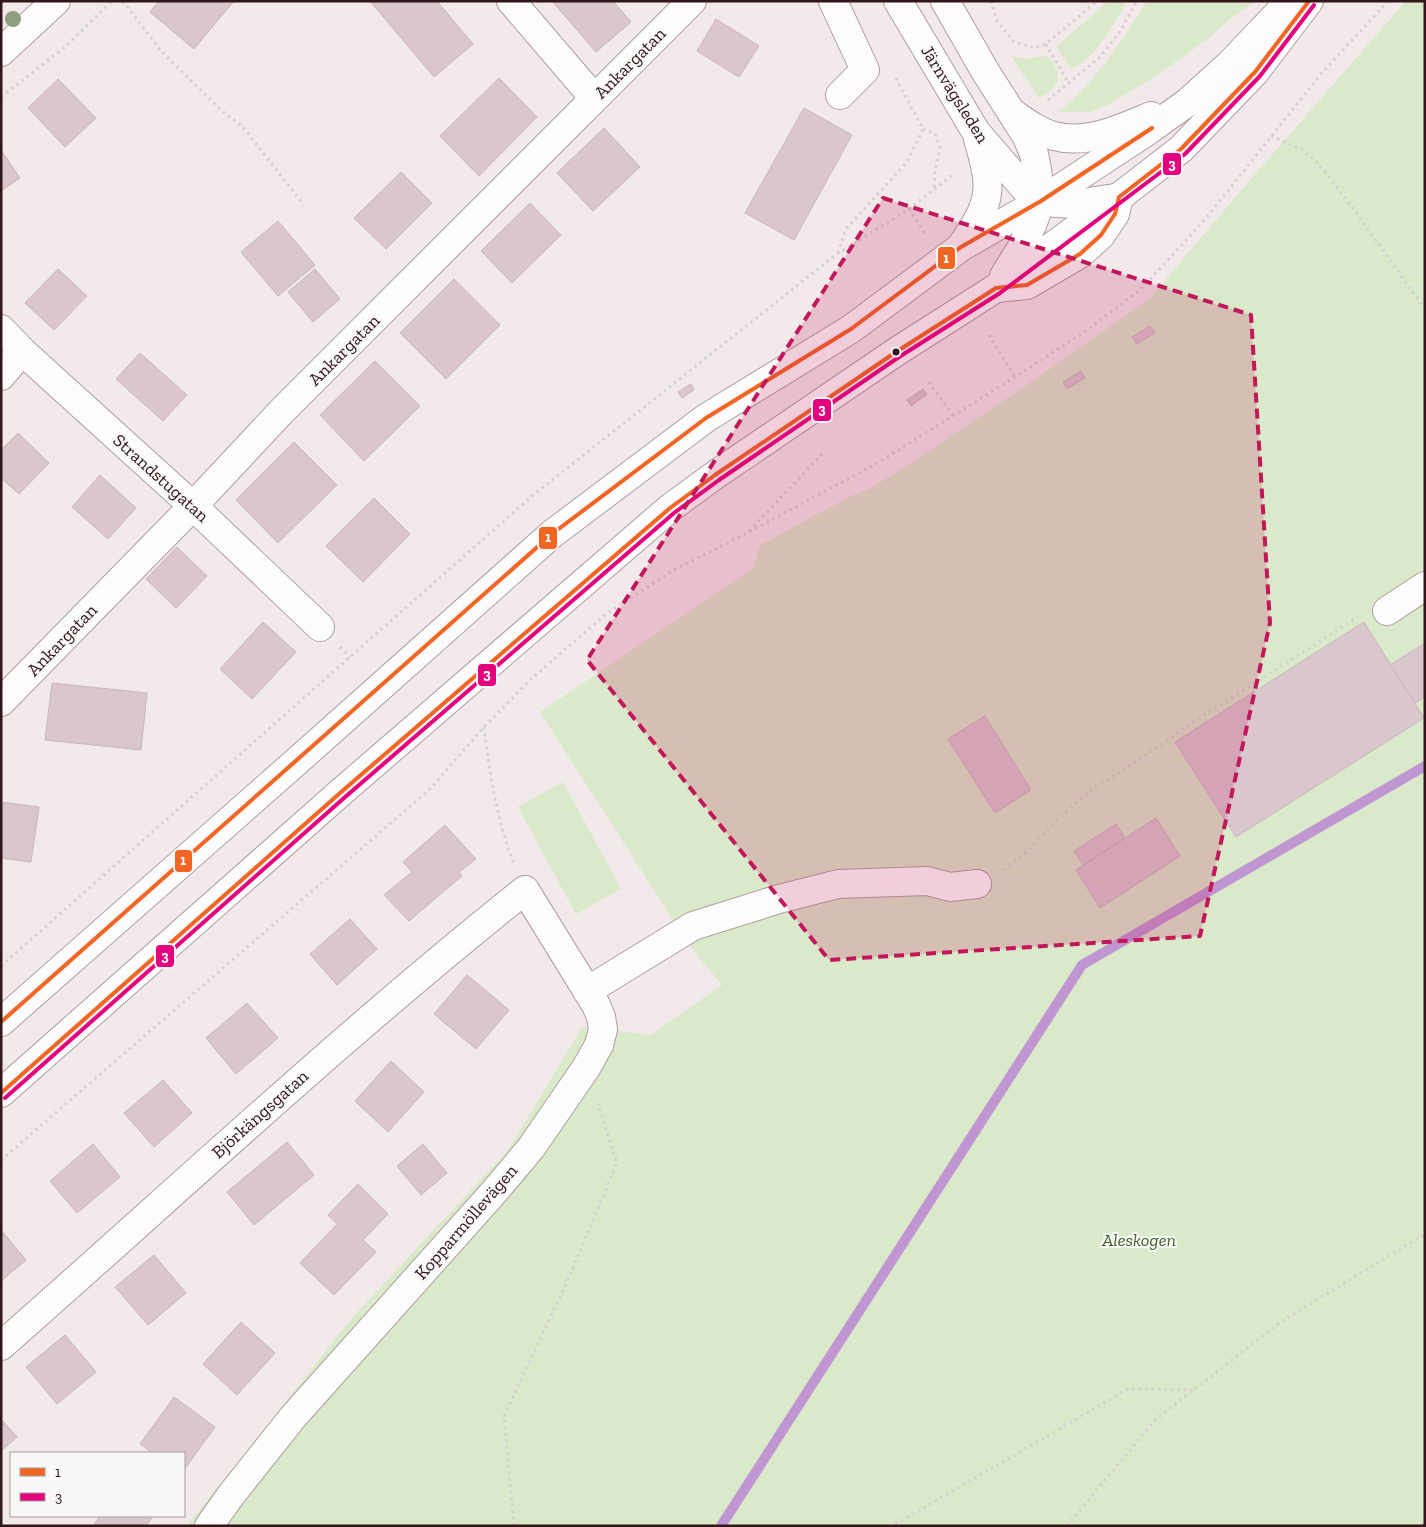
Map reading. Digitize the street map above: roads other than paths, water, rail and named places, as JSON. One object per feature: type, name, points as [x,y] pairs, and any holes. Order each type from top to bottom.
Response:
[{"type":"main road","points":[[1,52],[56,1]]},
{"type":"main road","points":[[511,1],[594,98]]},
{"type":"main road","name":"Ankargatan","points":[[1,702],[193,506],[281,412],[692,1]]},
{"type":"main road","points":[[833,1],[865,70],[840,95]]},
{"type":"main road","name":"Järnvägsleden","points":[[898,1],[976,132],[1027,191],[1041,201]]},
{"type":"main road","points":[[945,1],[1027,137],[1034,154],[1041,201],[1022,247],[996,288]]},
{"type":"main road","points":[[1,1022],[552,534],[706,418],[851,329],[961,247],[1041,201],[1188,102],[1229,65],[1290,1]]},
{"type":"main road","points":[[1,1093],[340,793],[670,508],[838,391],[996,288],[1119,197],[1180,149],[1255,72],[1309,1]]},
{"type":"main road","points":[[1011,112],[1030,125],[1055,136],[1068,138],[1093,137],[1188,102]]},
{"type":"main road","points":[[961,247],[983,211],[986,200],[988,183],[986,166],[976,132]]},
{"type":"main road","points":[[1041,201],[1075,204],[1119,197]]},
{"type":"main road","name":"Strandstugatan","points":[[1,329],[22,351],[193,506],[320,627]]},
{"type":"main road","points":[[1,376],[22,351]]},
{"type":"main road","points":[[1387,611],[1425,586]]},
{"type":"main road","points":[[587,991],[694,926],[778,899],[838,884],[927,881],[950,886],[977,884]]},
{"type":"main road","name":"Kopparmöllevägen","points":[[209,1526],[293,1417],[531,1148],[586,1068],[599,1045],[603,1029],[601,1017],[525,890]]},
{"type":"main road","name":"Björkängsgatan","points":[[1,1346],[296,1082],[463,939],[525,890]]},
{"type":"waterway","points":[[721,1526],[1082,965],[1425,766]]},
{"type":"park label","name":"Aleskogen","points":[[1139,1240]]}]
